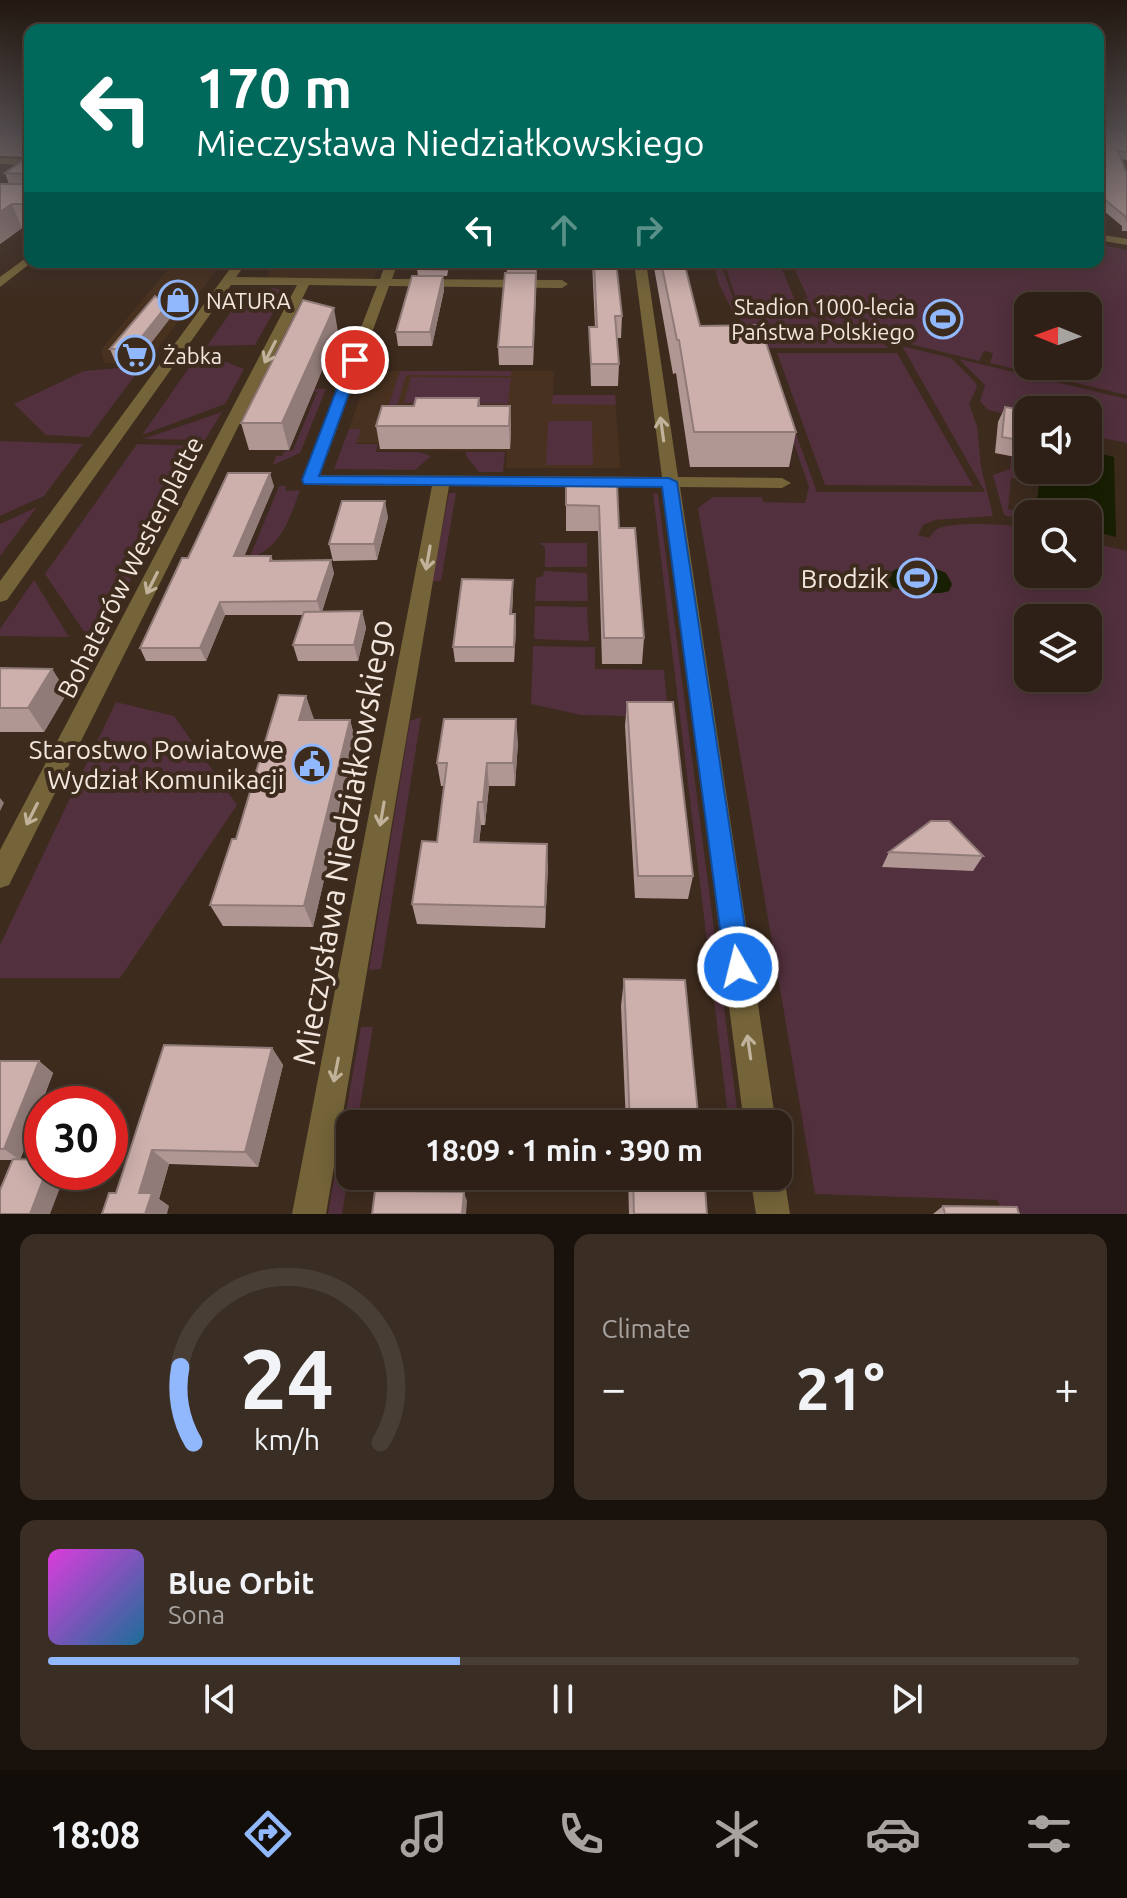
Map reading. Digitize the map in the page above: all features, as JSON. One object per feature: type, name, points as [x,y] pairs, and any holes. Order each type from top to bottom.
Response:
[{"type":"street","points":[[1104,238],[1127,242]]},
{"type":"street","points":[[0,283],[24,263]]},
{"type":"street","points":[[0,595],[237,268]]},
{"type":"street","points":[[390,268],[309,479],[782,483]]},
{"type":"street","points":[[641,268],[758,1110]]},
{"type":"street","points":[[227,281],[562,284]]},
{"type":"street","name":"Bohaterów Westerplatte","points":[[0,876],[305,282]]},
{"type":"street","name":"Mieczysława Niedziałkowskiego","points":[[309,1214],[441,481]]},
{"type":"street","points":[[769,1190],[773,1214]]},
{"type":"shaded area","name":"Stadion 1000-lecia Państwa Polskiego","points":[[1104,245],[1127,250],[1127,395],[1063,380],[1102,380],[1102,292],[1014,292],[1014,369],[990,363],[993,353],[984,351],[979,361],[906,343],[910,334],[906,334],[900,342],[861,332],[818,315],[801,299],[808,298],[794,268],[1104,268]]},
{"type":"shaded area","points":[[169,268],[218,268],[147,363],[104,363],[101,350]]},
{"type":"shaded area","points":[[272,268],[378,268],[373,281],[264,280]]},
{"type":"shaded area","points":[[715,268],[722,268],[736,306],[798,307],[809,315],[876,339],[889,348],[765,348],[817,492],[985,492],[902,346],[951,358],[975,382],[977,387],[969,404],[977,426],[981,467],[993,516],[935,520],[923,525],[918,535],[929,538],[944,526],[1014,526],[1014,588],[1102,588],[1102,545],[1127,551],[1127,1214],[1005,1214],[997,1200],[815,1194],[698,508],[713,497],[762,497],[763,502],[805,503],[809,487],[760,345],[732,310]]},
{"type":"shaded area","points":[[726,268],[782,268],[797,305],[738,305]]},
{"type":"shaded area","points":[[273,288],[285,291],[255,345],[207,346],[237,303]]},
{"type":"shaded area","points":[[200,352],[244,369],[225,404],[142,435]]},
{"type":"shaded area","points":[[777,353],[897,353],[973,486],[825,485]]},
{"type":"shaded area","points":[[959,359],[1014,372],[1014,380],[1047,380],[1127,399],[1127,443],[1102,438],[1102,396],[1014,396],[1014,416],[988,410],[980,401],[985,385]]},
{"type":"shaded area","points":[[142,366],[89,437],[46,435],[14,404],[84,371]]},
{"type":"shaded area","points":[[369,371],[554,371],[553,395],[615,395],[620,468],[506,468],[507,451],[378,450],[380,443],[344,443]]},
{"type":"shaded area","points":[[400,371],[511,371],[511,376],[406,375],[396,411],[387,410]]},
{"type":"shaded area","points":[[411,377],[511,378],[508,404],[404,403]]},
{"type":"shaded area","points":[[301,389],[326,389],[300,453],[273,465],[276,456],[293,450],[317,392]]},
{"type":"shaded area","points":[[553,395],[615,395],[616,405],[552,404]]},
{"type":"shaded area","points":[[222,412],[205,440],[143,439]]},
{"type":"shaded area","points":[[548,421],[592,421],[593,465],[546,465]]},
{"type":"shaded area","points":[[349,429],[361,429],[356,444],[378,444],[376,452],[419,452],[431,456],[415,470],[334,469]]},
{"type":"shaded area","points":[[0,441],[83,444],[44,496],[0,516]]},
{"type":"shaded area","points":[[137,444],[203,446],[100,636],[87,636],[45,574]]},
{"type":"shaded area","points":[[466,452],[505,452],[503,472],[479,472]]},
{"type":"shaded area","points":[[1102,454],[1114,457],[1116,537],[1102,534],[1102,500],[1037,500],[1039,484],[1102,484]]},
{"type":"shaded area","points":[[1011,456],[1014,456],[1014,478],[1011,478],[1008,509],[1014,510],[1014,518],[1004,515],[993,475],[1010,469]]},
{"type":"shaded area","points":[[279,486],[286,486],[286,491],[300,490],[292,512],[269,548],[249,559]]},
{"type":"shaded area","points":[[449,493],[456,493],[441,581],[432,581]]},
{"type":"shaded area","points":[[653,493],[658,494],[737,1110],[727,1110]]},
{"type":"shaded area","points":[[37,507],[0,556],[0,524]]},
{"type":"shaded area","points":[[539,543],[587,543],[587,567],[545,567],[545,547]]},
{"type":"shaded area","name":"Brodzik","points":[[927,565],[946,573],[952,584],[949,591],[916,592],[886,583],[885,577],[896,569]]},
{"type":"shaded area","points":[[544,571],[587,573],[588,601],[535,601],[536,578],[543,576]]},
{"type":"shaded area","points":[[34,580],[69,637],[0,636],[0,629]]},
{"type":"shaded area","points":[[535,606],[587,607],[589,641],[534,639]]},
{"type":"shaded area","points":[[533,646],[595,647],[595,669],[664,670],[668,717],[581,715],[531,704]]},
{"type":"shaded area","points":[[116,702],[174,716],[237,805],[120,978],[0,978],[0,945]]},
{"type":"shaded area","points":[[421,717],[381,969],[369,970],[410,721]]},
{"type":"shaded area","points":[[361,1027],[373,1027],[359,1110],[346,1110]]},
{"type":"shaded area","points":[[336,1169],[336,1190],[346,1190],[342,1214],[328,1214]]},
{"type":"building","points":[[0,187],[24,187],[24,204],[12,204],[0,212]]},
{"type":"building","points":[[1104,187],[1127,187],[1127,222],[1126,217],[1104,199]]},
{"type":"building","points":[[417,268],[447,268],[447,270]]},
{"type":"building","points":[[594,268],[617,268],[622,316],[615,316],[619,364],[591,364],[589,327],[597,327]]},
{"type":"building","points":[[662,268],[686,268],[700,326],[760,325],[796,432],[694,432]]},
{"type":"building","points":[[505,273],[536,273],[533,347],[498,347]]},
{"type":"building","points":[[412,276],[443,276],[430,332],[396,332]]},
{"type":"building","points":[[155,296],[167,305],[132,349],[110,349]]},
{"type":"building","points":[[303,300],[334,308],[282,423],[241,423]]},
{"type":"building","points":[[416,398],[479,398],[478,406],[510,406],[509,426],[376,426],[382,406],[414,406]]},
{"type":"building","points":[[1005,407],[1014,409],[1014,439],[1002,437]]},
{"type":"building","points":[[228,473],[270,473],[234,556],[271,556],[270,561],[331,560],[317,601],[220,602],[200,648],[140,648],[182,558],[188,558]]},
{"type":"building","points":[[566,484],[617,485],[619,528],[635,528],[644,638],[604,638],[599,506],[566,505]]},
{"type":"building","points":[[342,501],[385,501],[374,544],[329,544]]},
{"type":"building","points":[[462,579],[513,580],[510,614],[515,614],[514,647],[453,647]]},
{"type":"building","points":[[362,611],[354,645],[293,645],[304,612]]},
{"type":"building","points":[[0,668],[52,669],[28,708],[0,708]]},
{"type":"building","points":[[279,695],[306,696],[299,720],[350,720],[304,906],[210,905],[232,839],[236,839]]},
{"type":"building","points":[[627,702],[673,702],[693,876],[638,876]]},
{"type":"building","points":[[444,719],[516,719],[513,763],[487,763],[483,802],[478,802],[474,842],[547,844],[545,907],[412,904],[422,841],[437,842],[447,763],[437,763]]},
{"type":"building","points":[[931,821],[949,821],[983,856],[889,852]]},
{"type":"building","points":[[624,979],[685,980],[698,1110],[629,1110]]},
{"type":"building","points":[[164,1045],[272,1048],[245,1152],[152,1150],[139,1193],[152,1193],[145,1214],[102,1214],[109,1193],[128,1190],[128,1156]]},
{"type":"building","points":[[0,1061],[39,1061],[29,1086],[24,1086],[24,1099],[4,1149],[0,1149]]},
{"type":"building","points":[[13,1159],[24,1159],[24,1190],[39,1190],[30,1214],[0,1214],[0,1190]]},
{"type":"building","points":[[633,1190],[705,1190],[707,1214],[634,1214]]},
{"type":"building","points":[[375,1191],[464,1192],[462,1214],[372,1214]]},
{"type":"building","points":[[943,1206],[1017,1207],[1019,1214],[945,1214]]},
{"type":"place","name":"NATURA","points":[[178,300]]},
{"type":"place","name":"Stadion 1000-lecia Państwa Polskiego","points":[[943,319]]},
{"type":"place","name":"Żabka","points":[[135,355]]},
{"type":"place","name":"Brodzik","points":[[917,578]]},
{"type":"place","name":"Starostwo Powiatowe Wydział Komunikacji","points":[[312,764]]},
{"type":"route","points":[[355,360],[310,480],[669,482],[738,967]]}]
